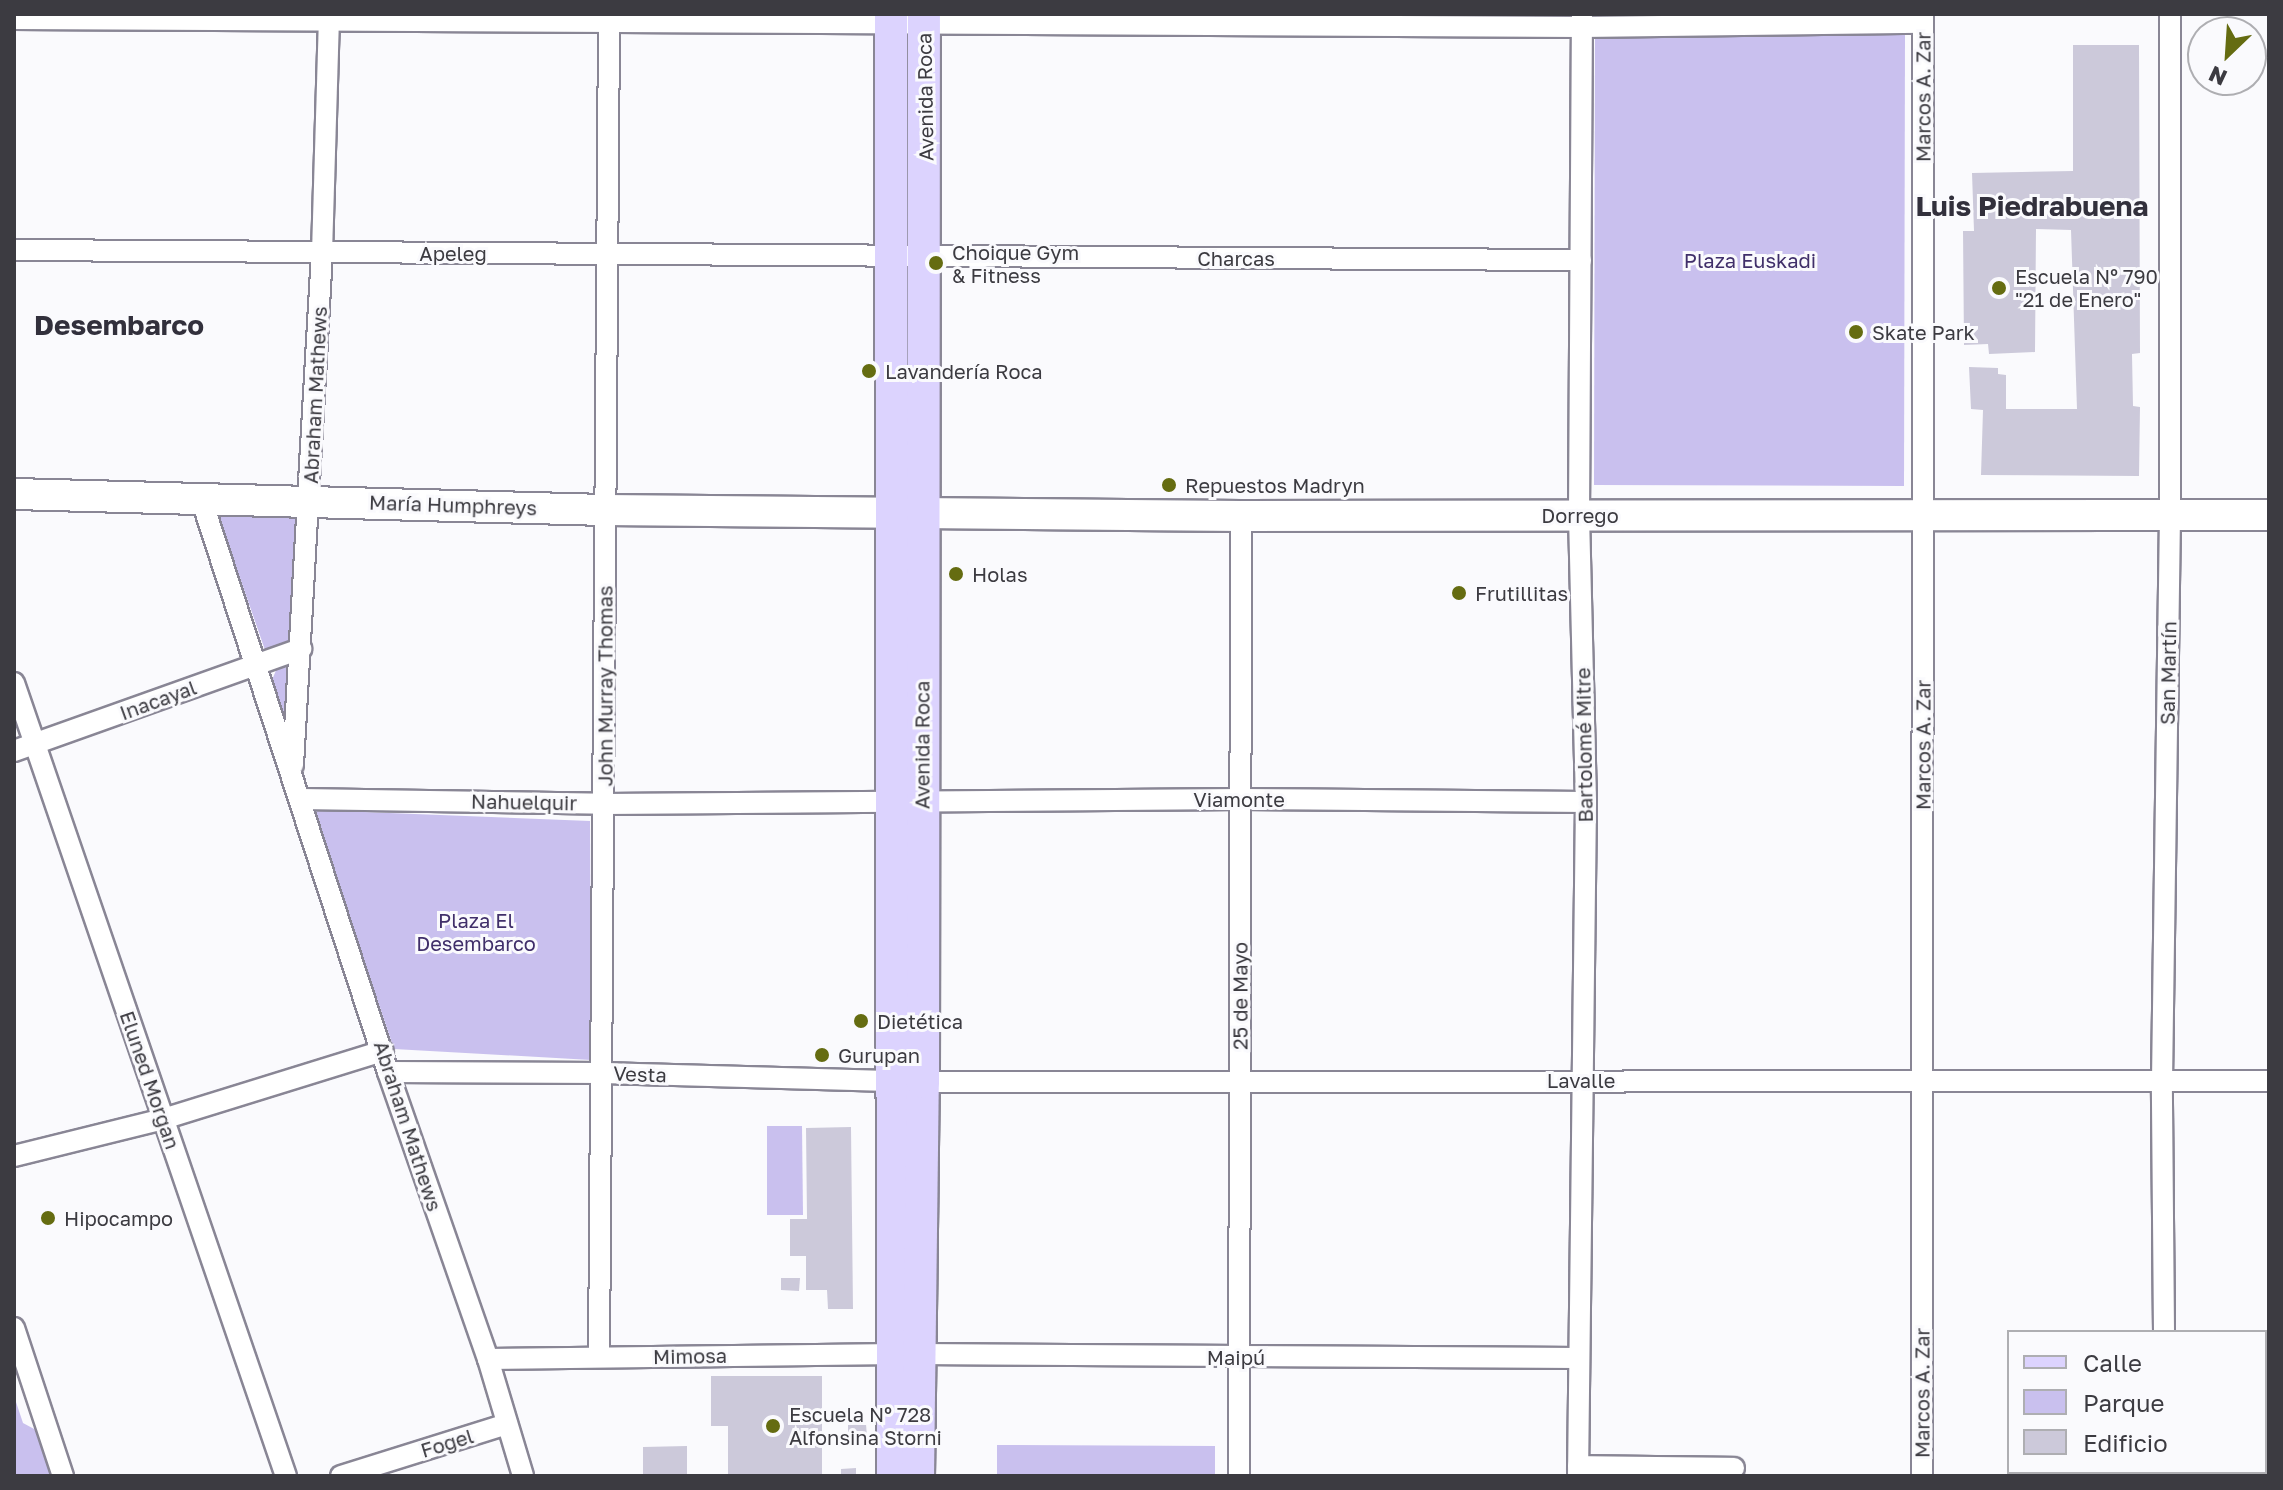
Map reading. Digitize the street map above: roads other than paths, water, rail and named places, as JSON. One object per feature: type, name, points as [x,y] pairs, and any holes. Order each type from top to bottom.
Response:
[{"type":"main road","name":"Avenida Roca","points":[[891,18],[891,256],[907,513],[908,1082],[906,1354],[893,1476]]},
{"type":"main road","name":"Avenida Roca","points":[[907,513],[927,256],[924,18]]},
{"type":"main road","name":"María Humphreys","points":[[14,494],[606,510],[907,513]]},
{"type":"main road","name":"Dorrego","points":[[907,513],[1241,516],[2269,515]]},
{"type":"main road","name":"Avenida Roca","points":[[906,1354],[918,1476]]},
{"type":"street","name":"San Martín","points":[[2164,1330],[2162,1081],[2170,513],[2170,14]]},
{"type":"street","points":[[14,19],[328,17],[1582,21],[1923,18]]},
{"type":"street","name":"Abraham Mathews","points":[[293,775],[322,253],[328,17]]},
{"type":"street","name":"John Murray Thomas","points":[[599,1357],[609,18]]},
{"type":"street","name":"Marcos A. Zar","points":[[1922,1476],[1923,18]]},
{"type":"street","name":"Bartolomé Mitre","points":[[1578,1471],[1586,802],[1579,515],[1582,21]]},
{"type":"street","name":"Apeleg","points":[[14,250],[891,256]]},
{"type":"street","name":"Charcas","points":[[891,256],[1581,260]]},
{"type":"street","name":"Abraham Mathews","points":[[201,498],[388,1072],[488,1359],[523,1476]]},
{"type":"street","name":"25 de Mayo","points":[[1239,1476],[1241,516]]},
{"type":"street","name":"Inacayal","points":[[14,751],[301,649]]},
{"type":"street","name":"Eluned Morgan","points":[[14,683],[286,1476]]},
{"type":"street","name":"Nahuelquir","points":[[301,799],[605,804],[907,801]]},
{"type":"street","name":"Viamonte","points":[[907,801],[1241,799],[1586,802]]},
{"type":"street","points":[[14,1156],[163,1119],[383,1051]]},
{"type":"street","name":"Vesta","points":[[388,1072],[602,1073],[908,1082]]},
{"type":"street","name":"Lavalle","points":[[908,1082],[1584,1079],[2269,1081]]},
{"type":"street","points":[[14,1328],[63,1476]]},
{"type":"street","name":"Mimosa","points":[[488,1359],[906,1354]]},
{"type":"street","name":"Maipú","points":[[906,1354],[1578,1358]]},
{"type":"street","name":"Fogel","points":[[341,1476],[507,1424]]},
{"type":"street","points":[[1578,1471],[1734,1468]]},
{"type":"place","name":"Choique Gym & Fitness","points":[[936,263]]},
{"type":"place","name":"Escuela Nº 790 \"21 de Enero\"","points":[[1999,288]]},
{"type":"place","name":"Skate Park","points":[[1856,332]]},
{"type":"place","name":"Lavandería Roca","points":[[869,371]]},
{"type":"place","name":"Repuestos Madryn","points":[[1169,485]]},
{"type":"place","name":"Holas","points":[[956,574]]},
{"type":"place","name":"Frutillitas","points":[[1459,593]]},
{"type":"place","name":"Dietética","points":[[861,1021]]},
{"type":"place","name":"Gurupan","points":[[822,1055]]},
{"type":"place","name":"Hipocampo","points":[[48,1218]]},
{"type":"place","name":"Escuela Nº 728 Alfonsina Storni","points":[[773,1426]]},
{"type":"district","name":"Luis Piedrabuena","points":[[2032,206]]},
{"type":"district","name":"Desembarco","points":[[119,325]]},
{"type":"park label","name":"Plaza Euskadi","points":[[1750,260]]},
{"type":"park label","name":"Plaza El Desembarco","points":[[476,932]]}]
